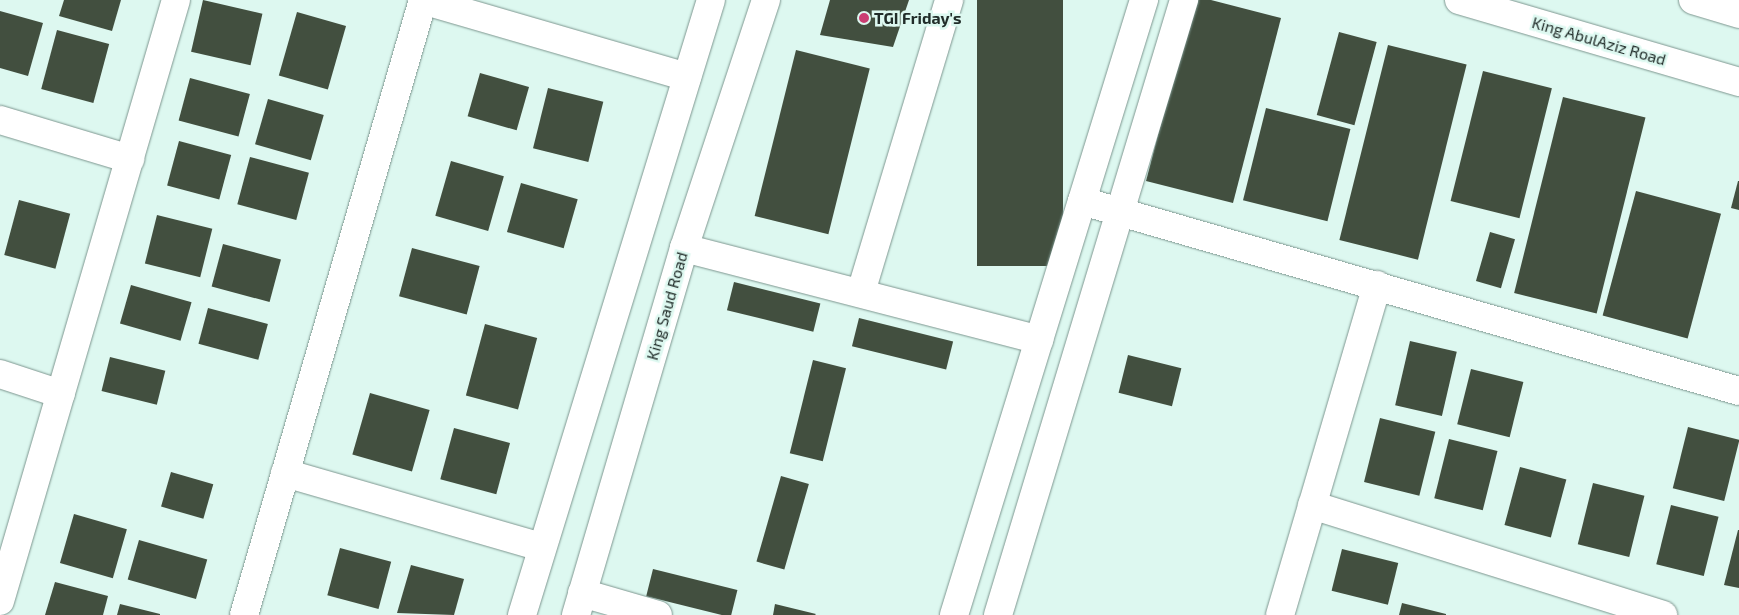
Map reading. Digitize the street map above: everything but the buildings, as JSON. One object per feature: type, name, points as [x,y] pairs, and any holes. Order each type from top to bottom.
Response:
[{"type":"main road","points":[[0,601],[176,0]]},
{"type":"main road","points":[[244,615],[423,0],[687,78]]},
{"type":"main road","points":[[522,615],[711,0]]},
{"type":"main road","name":"King Saud Road","points":[[579,604],[684,248],[766,0]]},
{"type":"main road","points":[[861,292],[949,0]]},
{"type":"main road","points":[[954,615],[1144,0]]},
{"type":"main road","points":[[998,615],[1184,0]]},
{"type":"main road","name":"King AbulAziz Road","points":[[1459,0],[1739,82]]},
{"type":"main road","points":[[1693,0],[1739,14]]},
{"type":"main road","points":[[0,120],[130,159]]},
{"type":"main road","points":[[1082,201],[1119,210],[1739,391]]},
{"type":"main road","points":[[684,248],[861,292],[1039,340]]},
{"type":"main road","points":[[1280,615],[1377,285]]},
{"type":"main road","points":[[0,374],[61,394]]},
{"type":"main road","points":[[285,474],[542,547]]},
{"type":"main road","points":[[1312,505],[1664,615]]},
{"type":"main road","points":[[579,604],[658,615]]},
{"type":"place","name":"TGI Friday's","points":[[864,18]]}]
